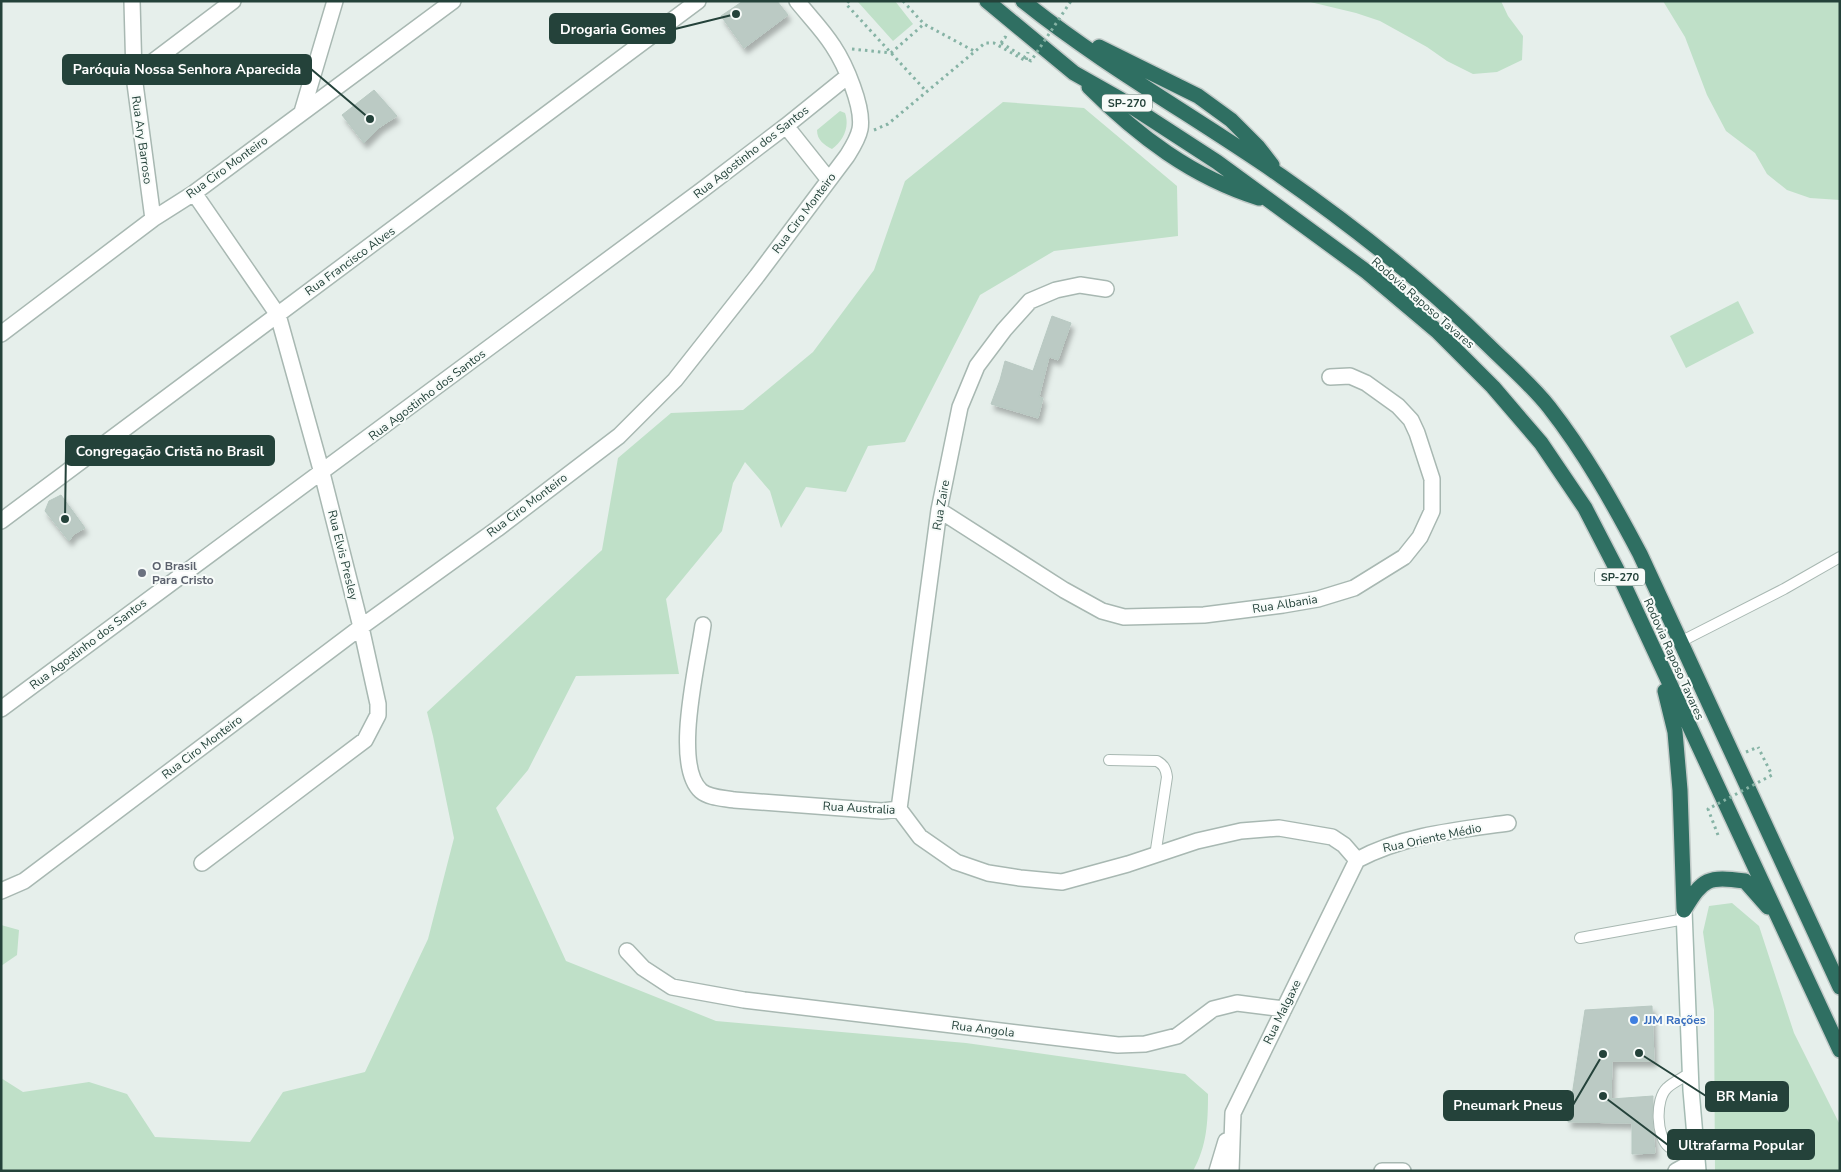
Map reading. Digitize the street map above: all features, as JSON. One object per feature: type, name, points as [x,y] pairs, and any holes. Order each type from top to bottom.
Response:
[{"type":"highway","points":[[978,1],[1002,14]]},
{"type":"highway","name":"Rodovia Raposo Tavares","points":[[987,1],[1074,72],[1120,99],[1217,162],[1366,272],[1437,331],[1493,387],[1541,443],[1586,508],[1641,621],[1697,746],[1840,1050]]},
{"type":"highway","name":"Rodovia Raposo Tavares","points":[[1023,1],[1068,36],[1280,176],[1349,224],[1455,313],[1547,405],[1576,443],[1609,496],[1640,554],[1840,987]]},
{"type":"highway","points":[[1068,36],[1101,48],[1198,96],[1230,120],[1258,147],[1280,176]]},
{"type":"highway","points":[[1074,72],[1117,116],[1175,160],[1230,189],[1270,201]]},
{"type":"highway","points":[[1641,621],[1665,691],[1675,732],[1680,790],[1684,915]]},
{"type":"highway","points":[[1684,915],[1695,892],[1706,881],[1727,878],[1745,881],[1779,919]]},
{"type":"street","name":"Rua Ary Barroso","points":[[132,1],[134,76],[153,219]]},
{"type":"street","points":[[134,76],[233,1]]},
{"type":"street","points":[[302,112],[335,1]]},
{"type":"street","name":"Rua Ciro Monteiro","points":[[1,334],[153,219],[194,193],[453,1]]},
{"type":"street","name":"Rua Francisco Alves","points":[[1,521],[698,1]]},
{"type":"street","name":"Rua Ciro Monteiro","points":[[1,892],[24,881],[361,627],[497,529],[619,436],[674,380],[757,276],[847,156],[860,129],[860,111],[848,76],[834,47],[797,1]]},
{"type":"street","name":"Rua Agostinho dos Santos","points":[[1,709],[322,473],[786,126],[848,76]]},
{"type":"street","points":[[786,126],[829,180]]},
{"type":"street","name":"Rua Elvis Presley","points":[[194,193],[278,315],[322,473],[361,627],[378,704],[378,715],[365,740],[202,863]]},
{"type":"street","name":"Rua Zaire","points":[[900,809],[939,510],[960,407],[977,366],[1004,330],[1030,301],[1056,290],[1080,284],[1106,289]]},
{"type":"street","name":"Rua Albania","points":[[939,510],[1064,590],[1102,611],[1124,617],[1204,615],[1292,604],[1318,599],[1354,588],[1404,557],[1420,537],[1432,511],[1432,480],[1417,433],[1411,420],[1398,406],[1366,383],[1350,376],[1330,376]]},
{"type":"street","name":"Rua Australia","points":[[703,626],[688,727],[687,758],[691,775],[703,793],[734,800],[882,811],[900,809],[920,837],[956,862],[988,873],[1062,882],[1104,872],[1197,841],[1241,831],[1279,828],[1332,837],[1344,845],[1357,860]]},
{"type":"street","name":"Rua Oriente Médio","points":[[1357,860],[1374,850],[1406,841],[1454,830],[1508,823]]},
{"type":"street","name":"Rua Malgaxe","points":[[1231,1171],[1233,1113],[1357,860]]},
{"type":"street","points":[[1676,1171],[1697,1162],[1690,1073],[1684,915]]},
{"type":"street","name":"Rua Angola","points":[[627,951],[643,968],[672,987],[744,1000],[1118,1045],[1145,1044],[1177,1036],[1214,1008],[1237,1003],[1284,1009]]},
{"type":"street","points":[[1217,1171],[1233,1113]]},
{"type":"street","points":[[1382,1171],[1402,1171]]},
{"type":"lane","points":[[1680,642],[1784,589],[1840,557]]},
{"type":"lane","points":[[1109,760],[1157,761],[1166,770],[1167,777],[1155,856]]},
{"type":"lane","points":[[1580,938],[1684,915]]},
{"type":"lane","points":[[1690,1073],[1667,1087],[1660,1097],[1659,1123],[1663,1140],[1670,1147],[1697,1162]]},
{"type":"path","points":[[849,1],[846,4],[926,91]]},
{"type":"path","points":[[903,1],[924,24],[974,51]]},
{"type":"path","points":[[1013,42],[1005,37],[1001,43],[1031,61],[1071,1]]},
{"type":"path","points":[[834,47],[890,52],[924,24]]},
{"type":"path","points":[[857,137],[888,124],[985,43],[994,43],[1026,61],[1029,52],[1021,47]]},
{"type":"path","points":[[1718,835],[1708,809],[1772,775],[1758,747]]},
{"type":"green space","points":[[895,1],[913,24],[893,41],[858,2]]},
{"type":"green space","points":[[1306,1],[1501,1],[1508,16],[1523,36],[1522,60],[1497,72],[1473,74],[1447,61],[1427,47],[1380,21]]},
{"type":"green space","points":[[1663,1],[1840,1],[1840,200],[1810,198],[1787,190],[1767,174],[1755,153],[1726,131],[1707,95],[1685,37]]},
{"type":"green space","points":[[1003,102],[1084,108],[1177,186],[1178,236],[1054,251],[980,295],[905,442],[868,446],[846,492],[806,487],[781,528],[770,491],[745,462],[733,483],[722,531],[666,599],[679,674],[576,676],[528,770],[496,808],[566,961],[716,1021],[966,1043],[1185,1074],[1208,1094],[1206,1134],[1198,1162],[1193,1171],[1,1171],[1,1078],[23,1092],[89,1082],[127,1094],[155,1137],[250,1142],[283,1092],[365,1072],[428,939],[454,838],[427,712],[602,550],[618,458],[671,413],[743,410],[813,352],[874,270],[905,181]]},
{"type":"green space","points":[[840,111],[845,113],[846,128],[842,138],[832,149],[826,146],[818,137],[817,130]]},
{"type":"green space","points":[[1738,301],[1754,333],[1686,368],[1670,336]]},
{"type":"green space","points":[[1732,903],[1759,926],[1794,1033],[1840,1125],[1840,1171],[1715,1171],[1714,1010],[1703,932],[1709,906]]},
{"type":"green space","points":[[1,925],[19,930],[17,955],[1,966]]},
{"type":"building","points":[[743,1],[777,1],[788,15],[744,48],[721,16]]},
{"type":"building","points":[[374,90],[397,116],[380,127],[364,143],[342,115]]},
{"type":"building","points":[[1052,316],[1071,323],[1058,360],[1049,357],[1039,397],[1043,398],[1038,418],[991,404],[1005,361],[1033,371]]},
{"type":"building","points":[[61,495],[85,528],[74,534],[69,541],[45,511],[49,501]]},
{"type":"building","points":[[1652,1006],[1654,1061],[1612,1061],[1611,1099],[1653,1096],[1652,1118],[1655,1153],[1632,1154],[1632,1123],[1568,1122],[1585,1010]]},
{"type":"place","name":"Drogaria Gomes","points":[[736,14]]},
{"type":"place","name":"Paróquia Nossa Senhora Aparecida","points":[[370,119]]},
{"type":"place","name":"Congregação Cristã no Brasil","points":[[65,519]]},
{"type":"place","name":"O Brasil Para Cristo","points":[[142,573]]},
{"type":"place","name":"JJM Rações","points":[[1634,1020]]},
{"type":"place","name":"BR Mania","points":[[1639,1053]]},
{"type":"place","name":"Pneumark Pneus","points":[[1603,1054]]},
{"type":"place","name":"Ultrafarma Popular","points":[[1603,1096]]}]
